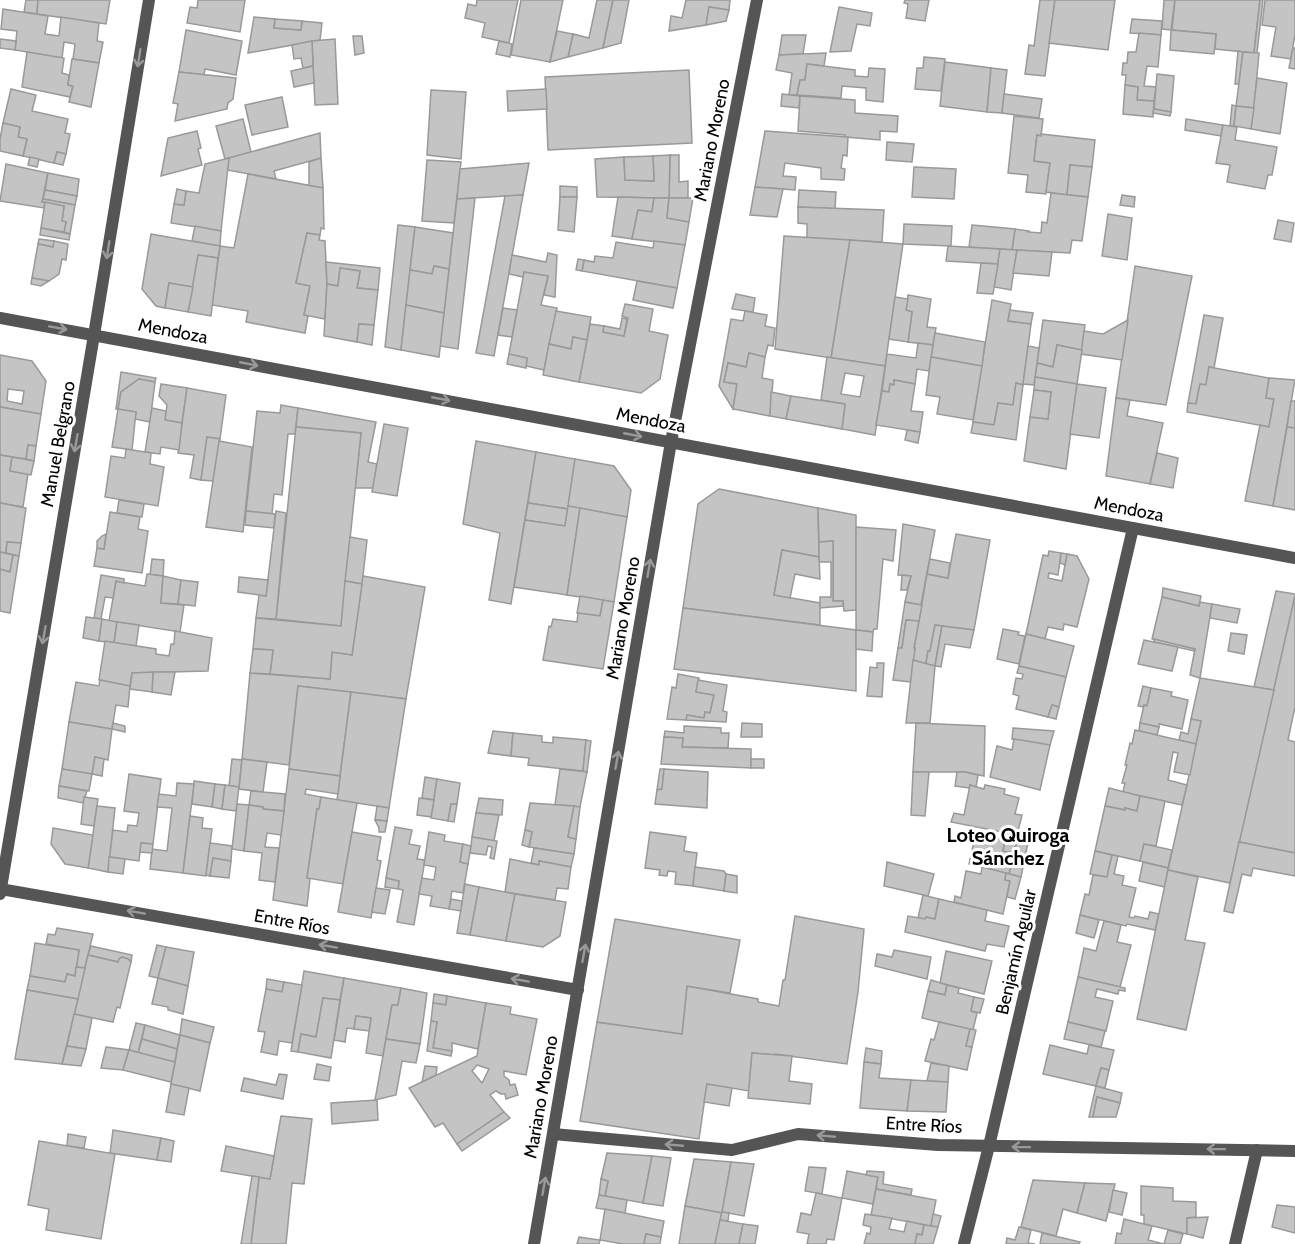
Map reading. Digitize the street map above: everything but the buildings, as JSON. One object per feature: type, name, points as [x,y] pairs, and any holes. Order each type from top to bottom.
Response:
[{"type":"street","name":"Manuel Belgrano","points":[[0,894],[149,0]]},
{"type":"street","name":"Mariano Moreno","points":[[534,1244],[671,442],[757,0]]},
{"type":"street","name":"Mendoza","points":[[0,318],[1295,558]]},
{"type":"street","name":"Benjamín Aguilar","points":[[964,1244],[989,1146],[1133,528]]},
{"type":"street","name":"Entre Ríos","points":[[0,889],[578,990]]},
{"type":"street","name":"Entre Ríos","points":[[553,1134],[732,1150],[798,1134],[938,1145],[1295,1151]]},
{"type":"street","points":[[1235,1244],[1257,1150]]},
{"type":"district","name":"Loteo Quiroga Sánchez","points":[[1008,846]]}]
